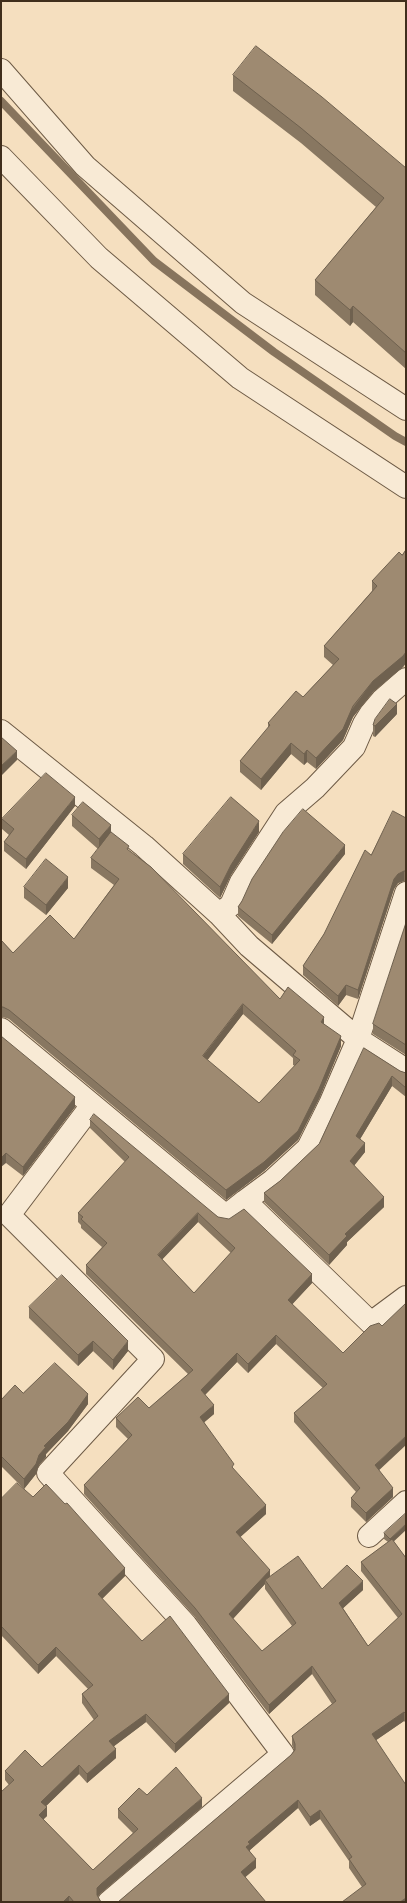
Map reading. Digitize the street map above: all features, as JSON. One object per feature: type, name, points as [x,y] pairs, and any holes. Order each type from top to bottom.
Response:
[{"type":"street","points":[[1,70],[85,166],[243,303],[406,409]]},
{"type":"street","points":[[1,157],[99,258],[240,378],[406,487]]},
{"type":"street","points":[[219,914],[231,905],[241,882],[286,813],[315,788],[354,747],[364,724],[371,713],[382,700],[406,679]]},
{"type":"street","points":[[1,731],[144,846],[219,914],[249,946],[358,1039],[406,1070]]},
{"type":"street","points":[[1,1029],[226,1216],[272,1181],[308,1148],[330,1104],[358,1039],[406,893]]},
{"type":"street","points":[[92,1105],[5,1211],[153,1359],[48,1473],[186,1625],[283,1754],[109,1902]]},
{"type":"street","points":[[245,1201],[372,1323],[406,1297]]},
{"type":"street","points":[[369,1536],[406,1502]]},
{"type":"building","points":[[256,46],[322,97],[406,168],[406,353],[353,306],[350,310],[315,280],[384,198],[301,128],[233,75]]},
{"type":"building","points":[[406,550],[406,652],[373,681],[353,706],[343,729],[316,758],[307,750],[304,754],[291,743],[261,779],[240,761],[270,725],[268,723],[296,691],[303,697],[339,659],[324,646],[377,586],[372,581],[399,552],[402,555]]},
{"type":"building","points":[[390,699],[397,704],[375,726],[373,725],[375,719]]},
{"type":"building","points":[[1,737],[17,751],[1,766]]},
{"type":"building","points":[[46,773],[75,797],[26,859],[4,842],[14,829],[2,819]]},
{"type":"building","points":[[231,797],[259,821],[231,865],[220,887],[183,854]]},
{"type":"building","points":[[83,802],[111,825],[99,839],[72,815]]},
{"type":"building","points":[[303,809],[345,845],[272,935],[238,907],[252,879],[283,832]]},
{"type":"building","points":[[393,811],[406,818],[406,871],[398,874],[394,879],[358,990],[346,985],[338,996],[303,966],[324,934],[365,850],[371,855]]},
{"type":"building","points":[[111,832],[129,846],[127,849],[151,867],[280,999],[288,987],[324,1017],[321,1022],[341,1036],[319,1089],[298,1131],[264,1162],[226,1190],[9,1010],[1,1007],[1,940],[13,953],[50,915],[74,939],[119,879],[91,858]],"holes":[[[243,1004],[296,1051],[293,1055],[300,1060],[259,1103],[203,1056]]]},
{"type":"building","points":[[46,859],[68,877],[46,905],[24,887]]},
{"type":"building","points":[[406,923],[406,1045],[373,1024]]},
{"type":"building","points":[[1,1036],[75,1097],[23,1167],[6,1153],[1,1158]]},
{"type":"building","points":[[364,1048],[400,1071],[406,1073],[406,1088],[392,1076],[356,1136],[365,1143],[350,1161],[384,1197],[345,1234],[347,1236],[329,1255],[264,1193],[280,1181],[319,1144]]},
{"type":"building","points":[[94,1114],[218,1217],[229,1219],[244,1209],[312,1274],[288,1300],[343,1353],[370,1326],[379,1323],[382,1326],[406,1303],[406,1436],[375,1465],[393,1488],[366,1513],[351,1498],[360,1488],[294,1413],[327,1384],[276,1335],[248,1364],[237,1353],[201,1390],[214,1405],[200,1417],[234,1464],[232,1467],[266,1505],[236,1532],[270,1570],[229,1614],[262,1651],[296,1623],[265,1580],[298,1556],[322,1589],[347,1565],[363,1581],[339,1603],[368,1646],[402,1614],[361,1562],[392,1539],[406,1558],[406,1714],[404,1712],[372,1734],[406,1785],[406,1898],[400,1902],[342,1902],[366,1884],[349,1859],[352,1857],[320,1810],[310,1817],[298,1800],[248,1842],[250,1844],[246,1847],[256,1859],[241,1872],[266,1902],[118,1902],[291,1755],[295,1750],[295,1744],[292,1736],[336,1701],[312,1666],[269,1705],[195,1608],[84,1485],[132,1435],[116,1418],[138,1397],[149,1408],[193,1370],[86,1265],[107,1243],[81,1219],[83,1217],[78,1213],[129,1157],[90,1120]],"holes":[[[198,1213],[235,1248],[194,1293],[158,1255]]]},
{"type":"building","points":[[62,1275],[128,1341],[113,1360],[93,1341],[78,1355],[29,1307]]},
{"type":"building","points":[[55,1363],[88,1394],[68,1422],[44,1446],[46,1447],[39,1455],[36,1464],[24,1479],[1,1456],[1,1400],[15,1385],[23,1393]]},
{"type":"building","points":[[17,1483],[33,1497],[46,1484],[65,1504],[67,1503],[125,1568],[98,1594],[142,1641],[170,1616],[229,1694],[175,1744],[146,1714],[109,1741],[116,1749],[87,1774],[79,1765],[41,1802],[47,1807],[39,1815],[93,1870],[138,1829],[118,1809],[139,1788],[147,1795],[176,1767],[202,1798],[97,1888],[97,1895],[101,1902],[74,1902],[69,1896],[63,1902],[1,1902],[1,1792],[14,1780],[5,1771],[25,1750],[42,1767],[98,1716],[82,1694],[93,1685],[56,1647],[38,1665],[1,1626],[1,1499]]},
{"type":"building","points":[[406,1513],[406,1524],[390,1539],[384,1533]]},
{"type":"waterway","points":[[1,101],[154,261],[274,352],[395,436],[406,442]]}]
